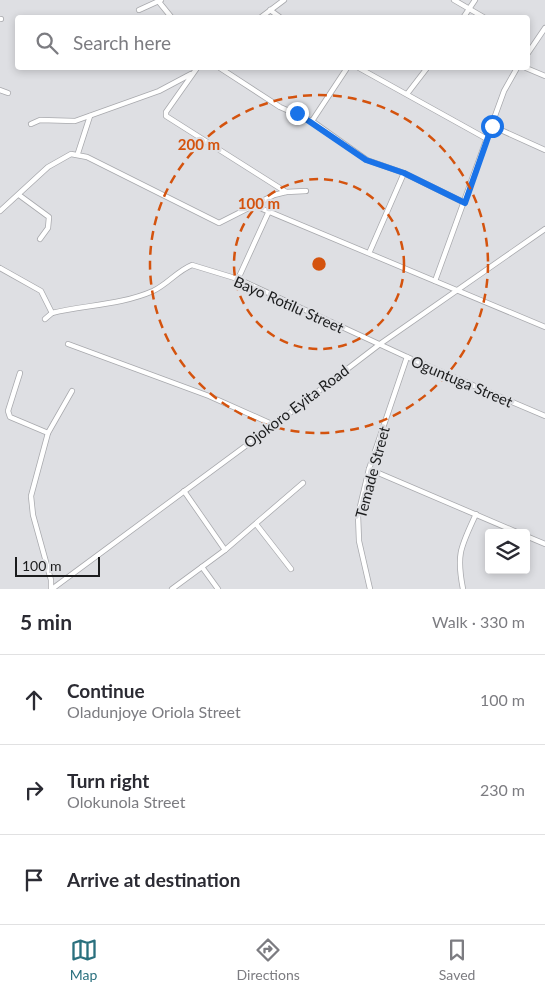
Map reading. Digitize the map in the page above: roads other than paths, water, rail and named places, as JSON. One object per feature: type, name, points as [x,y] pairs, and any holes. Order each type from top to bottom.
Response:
[{"type":"street","points":[[264,15],[284,0]]},
{"type":"street","points":[[454,0],[470,7],[481,15]]},
{"type":"street","points":[[466,15],[475,0]]},
{"type":"street","points":[[139,10],[160,1],[170,15]]},
{"type":"street","points":[[270,10],[277,15]]},
{"type":"street","points":[[530,45],[545,28]]},
{"type":"street","points":[[538,37],[545,41]]},
{"type":"street","points":[[223,70],[280,107],[312,121],[366,160],[404,173],[465,203]]},
{"type":"street","points":[[312,121],[346,70]]},
{"type":"street","points":[[363,70],[487,139]]},
{"type":"street","points":[[407,94],[425,70]]},
{"type":"street","points":[[435,281],[465,203],[504,91],[516,70]]},
{"type":"street","points":[[530,70],[545,76]]},
{"type":"street","points":[[31,124],[40,120],[75,121],[159,91],[194,72]]},
{"type":"street","points":[[194,72],[166,112],[169,120],[286,192]]},
{"type":"street","points":[[0,90],[8,93]]},
{"type":"street","points":[[78,154],[90,116]]},
{"type":"street","points":[[492,126],[545,150]]},
{"type":"street","points":[[0,210],[20,195],[48,167],[63,156],[78,154],[219,223],[253,204],[286,192],[306,191]]},
{"type":"street","points":[[370,251],[404,173]]},
{"type":"street","points":[[20,195],[49,217],[48,228],[40,239]]},
{"type":"street","points":[[253,204],[370,251],[435,281],[545,326]]},
{"type":"street","points":[[238,279],[269,211]]},
{"type":"street","name":"Ojokoro Eyita Road","points":[[51,589],[274,425],[380,344],[544,231]]},
{"type":"street","name":"Bayo Rotilu Street","points":[[52,314],[126,300],[164,285],[189,266],[238,279],[380,344]]},
{"type":"street","points":[[0,268],[41,291],[52,314],[45,319]]},
{"type":"street","points":[[68,344],[209,396],[274,425]]},
{"type":"street","name":"Oguntuga Street","points":[[380,344],[545,416]]},
{"type":"street","name":"Temade Street","points":[[370,589],[357,523],[369,469],[407,357]]},
{"type":"street","points":[[20,373],[8,411],[10,417],[48,433]]},
{"type":"street","points":[[51,589],[51,580],[33,515],[31,496],[48,433],[72,391]]},
{"type":"street","points":[[369,469],[510,529]]},
{"type":"street","points":[[172,589],[225,550],[303,484]]},
{"type":"street","points":[[184,491],[225,550]]},
{"type":"street","points":[[463,589],[458,559],[461,546],[476,514]]},
{"type":"street","points":[[256,524],[291,569]]},
{"type":"street","points":[[530,538],[545,544]]},
{"type":"street","points":[[202,567],[218,589]]}]
